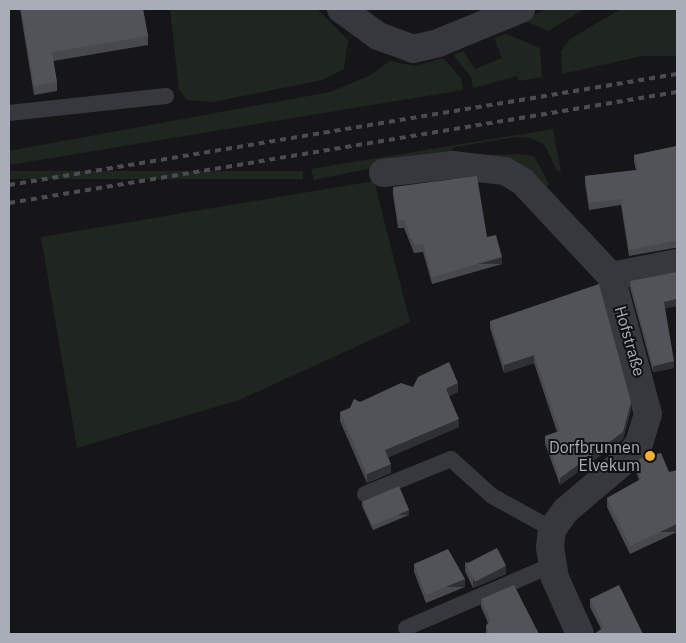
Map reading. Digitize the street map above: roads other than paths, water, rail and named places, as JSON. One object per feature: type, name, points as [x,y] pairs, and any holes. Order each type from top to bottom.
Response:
[{"type":"street","points":[[341,9],[378,36],[413,49],[426,47],[521,9]]},
{"type":"street","name":"Hofstraße","points":[[383,173],[452,164],[505,171],[522,182],[611,276],[646,400],[645,429],[630,456],[566,510],[552,529]]},
{"type":"street","points":[[611,276],[677,263]]},
{"type":"street","points":[[552,529],[552,565],[563,601],[580,634]]},
{"type":"lane","points":[[9,113],[166,96]]},
{"type":"lane","points":[[366,494],[451,459],[492,496],[552,529]]},
{"type":"lane","points":[[406,628],[552,565]]},
{"type":"railway","points":[[9,185],[677,74]]},
{"type":"railway","points":[[9,203],[677,92]]},
{"type":"place","name":"Dorfbrunnen Elvekum","points":[[650,456]]}]
